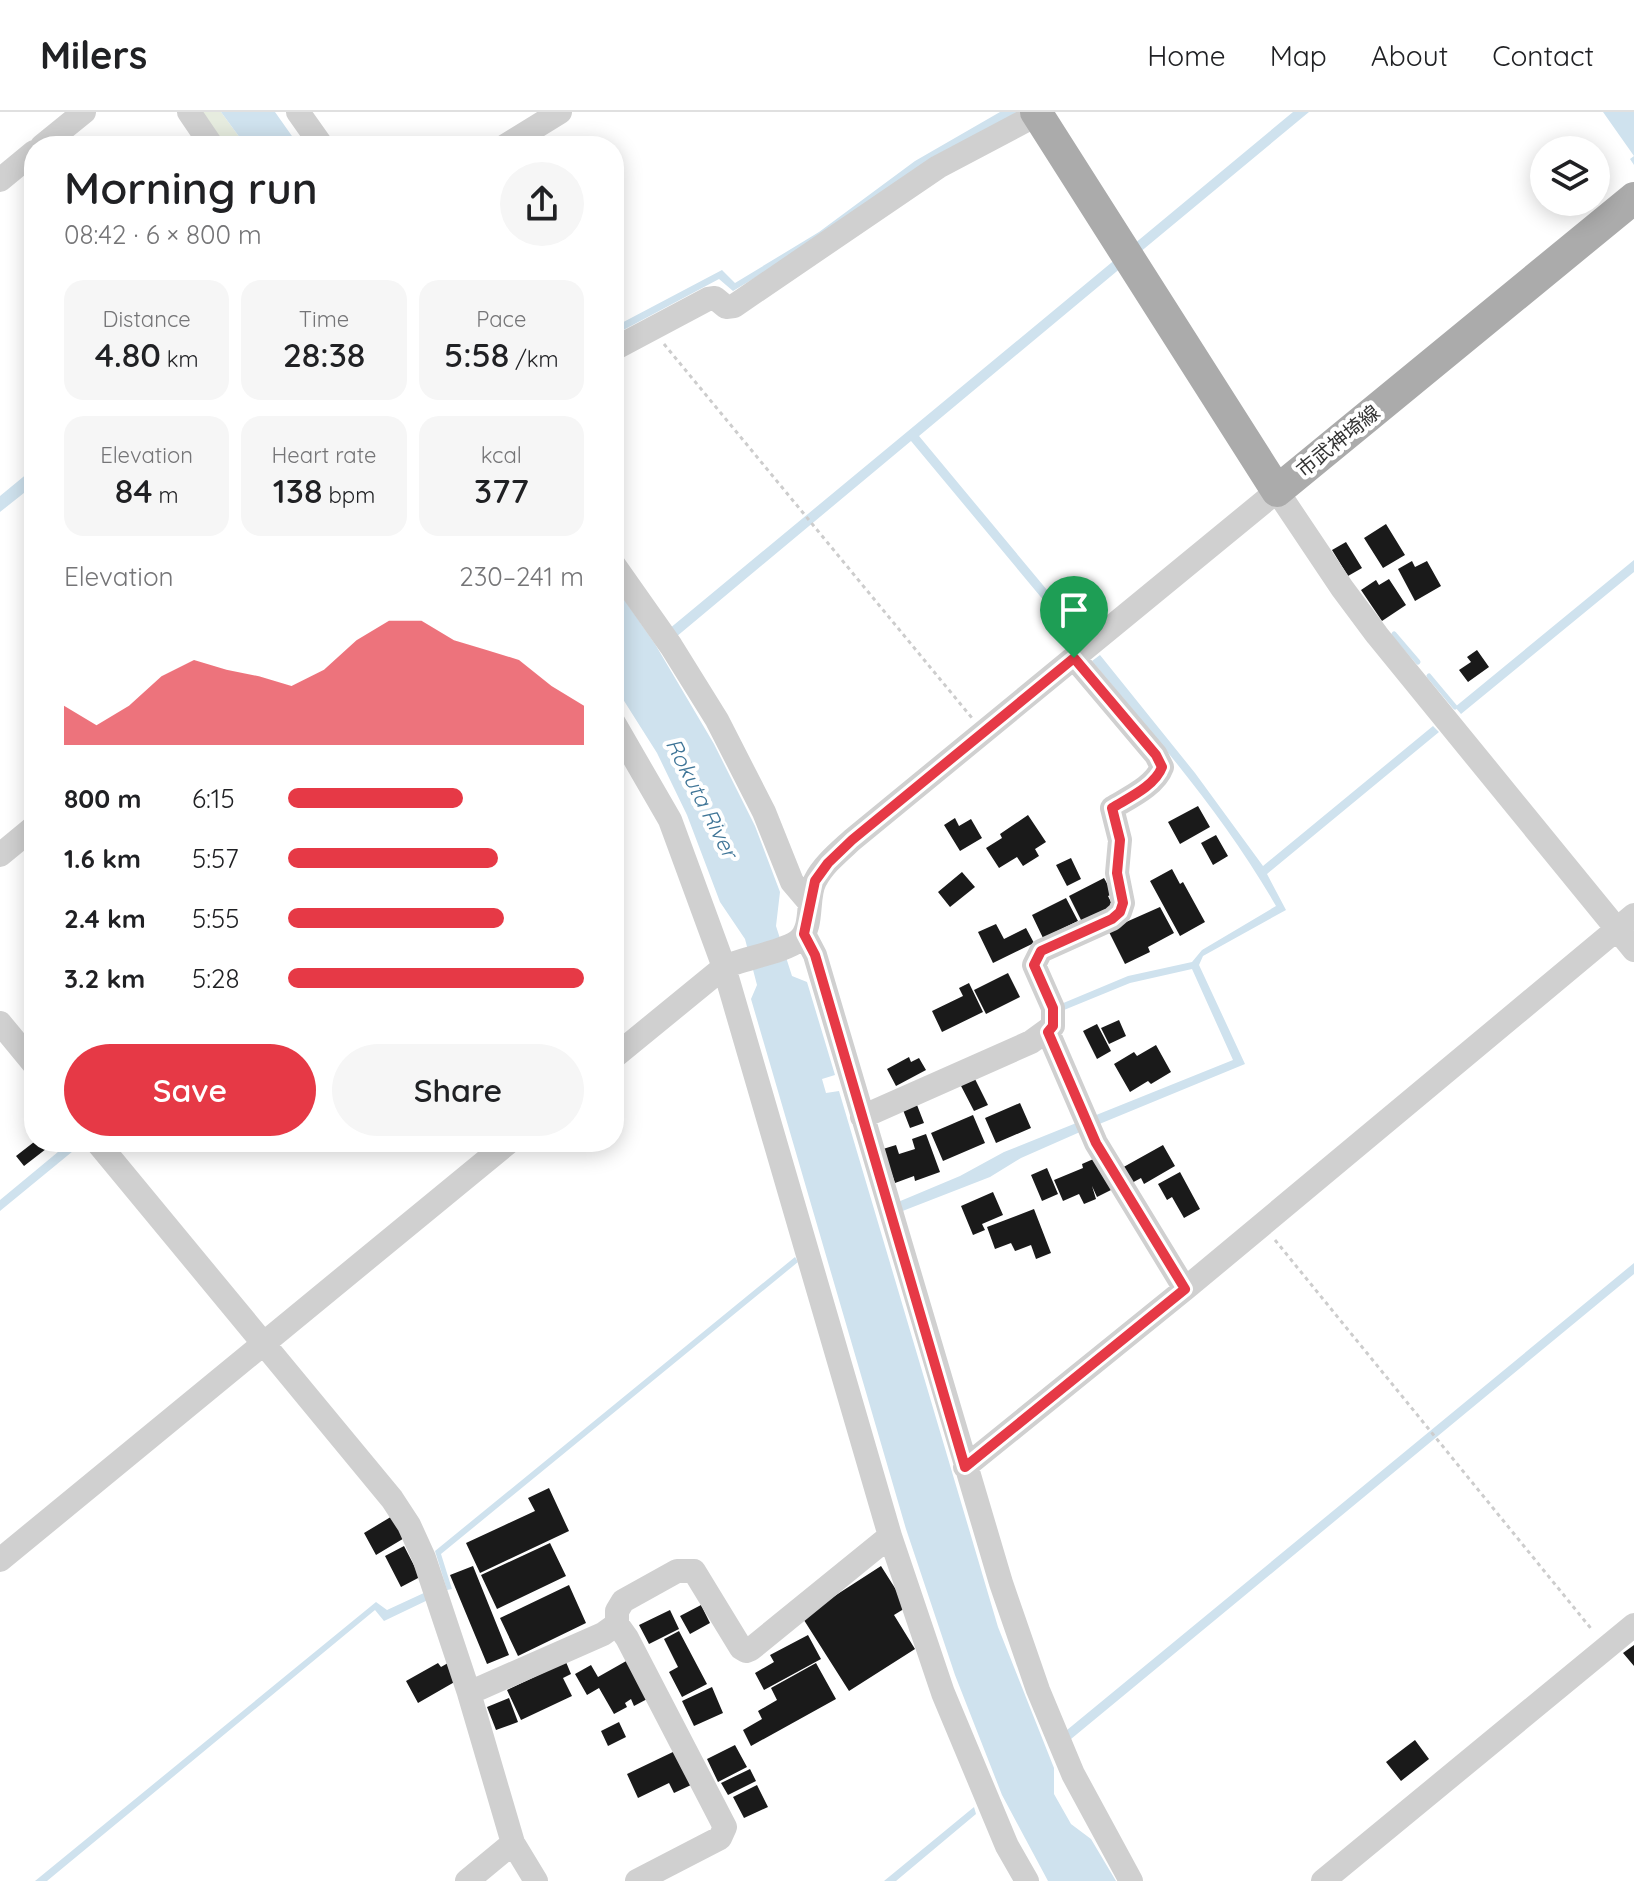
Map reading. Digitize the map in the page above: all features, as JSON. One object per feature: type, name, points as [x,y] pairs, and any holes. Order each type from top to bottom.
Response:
[{"type":"main road","name":"市武神埼線","points":[[1039,113],[1277,491],[1634,198]]},
{"type":"street","points":[[54,136],[84,112]]},
{"type":"street","points":[[189,112],[205,136]]},
{"type":"street","points":[[298,112],[315,136]]},
{"type":"street","points":[[521,136],[560,112]]},
{"type":"street","points":[[624,344],[708,299],[715,298],[726,307],[734,306],[938,167],[1039,113]]},
{"type":"street","points":[[0,180],[24,160]]},
{"type":"street","points":[[797,940],[815,881],[828,863],[1277,491],[1377,635],[1625,922],[1634,950]]},
{"type":"street","points":[[624,579],[671,646],[717,720],[764,812],[792,882],[809,902]]},
{"type":"street","points":[[862,1117],[1048,1032],[1053,1026],[1053,1008],[1034,965],[1036,958],[1041,951],[1112,919],[1120,912],[1123,903],[1117,873],[1120,840],[1112,808],[1159,775],[1162,767],[1156,755],[1074,658]]},
{"type":"street","points":[[624,740],[670,820],[734,963],[890,1536],[943,1693],[1007,1846],[1027,1881]]},
{"type":"street","points":[[0,855],[24,835]]},
{"type":"street","points":[[965,1467],[1185,1289],[1625,922]]},
{"type":"street","points":[[624,1049],[734,963],[797,940]]},
{"type":"street","points":[[797,940],[815,955],[965,1467],[1038,1690],[1073,1774],[1131,1881]]},
{"type":"street","points":[[0,1023],[24,1052]]},
{"type":"street","points":[[1048,1032],[1088,1124],[1185,1289]]},
{"type":"street","points":[[105,1152],[392,1499],[409,1525],[424,1558],[469,1693],[513,1843],[536,1881]]},
{"type":"street","points":[[0,1560],[497,1152]]},
{"type":"street","points":[[637,1881],[720,1838],[725,1827],[617,1624],[617,1611],[623,1601],[677,1571],[694,1571],[746,1651],[890,1536]]},
{"type":"street","points":[[469,1693],[603,1634],[617,1624]]},
{"type":"street","points":[[1323,1881],[1634,1625]]},
{"type":"street","points":[[467,1881],[513,1843]]},
{"type":"path","points":[[651,329],[983,732]]},
{"type":"path","points":[[1262,1224],[1606,1648]]},
{"type":"shaded area","points":[[200,112],[221,112],[239,136],[217,136]]},
{"type":"water","points":[[221,112],[275,112],[292,136],[239,136]]},
{"type":"water","points":[[1000,112],[1017,112],[733,291],[719,279],[624,330],[624,322],[722,270],[735,283],[819,232],[915,161]]},
{"type":"water","points":[[1293,112],[1309,112],[1139,253],[1134,244]]},
{"type":"water","points":[[1603,112],[1634,112],[1634,156]]},
{"type":"water","points":[[1117,258],[1122,267],[919,436],[1082,632],[1075,638],[911,441],[676,637],[669,629]]},
{"type":"water","points":[[24,476],[24,493],[0,512],[0,496]]},
{"type":"water","points":[[1634,560],[1634,572],[1461,714],[1455,707]]},
{"type":"water","name":"Rokuta River","points":[[624,599],[655,644],[714,744],[755,826],[780,892],[776,926],[792,976],[807,982],[835,1075],[822,1079],[826,1093],[839,1091],[998,1627],[1054,1768],[1054,1794],[1071,1824],[1091,1839],[1116,1881],[1048,1881],[1002,1795],[955,1675],[906,1529],[751,999],[757,985],[745,939],[720,902],[687,815],[657,753],[624,701]]},
{"type":"water","points":[[1100,655],[1195,773],[1263,866],[1433,726],[1439,732],[1267,874],[1286,910],[1203,956],[1199,965],[1245,1064],[1021,1158],[990,1177],[900,1212],[898,1202],[960,1176],[1004,1152],[1233,1060],[1192,969],[1130,983],[1064,1010],[1061,1004],[1128,976],[1192,962],[1202,950],[1276,906],[1213,810],[1092,661]]},
{"type":"water","points":[[58,1152],[72,1152],[0,1211],[0,1200]]},
{"type":"water","points":[[795,1257],[798,1262],[441,1554],[452,1589],[447,1590],[435,1551]]},
{"type":"water","points":[[1634,1263],[1634,1274],[1071,1739],[1067,1730]]},
{"type":"water","points":[[426,1592],[430,1599],[384,1621],[375,1610],[47,1881],[35,1881],[376,1602],[387,1610]]},
{"type":"water","points":[[974,1807],[976,1814],[896,1881],[884,1881]]},
{"type":"building","points":[[1386,524],[1405,555],[1383,568],[1364,538]]},
{"type":"building","points":[[1346,542],[1362,568],[1348,576],[1332,550]]},
{"type":"building","points":[[1412,561],[1415,567],[1427,561],[1441,586],[1415,601],[1398,569]]},
{"type":"building","points":[[1389,579],[1406,605],[1382,621],[1361,590],[1376,580],[1379,585]]},
{"type":"building","points":[[1477,650],[1489,667],[1468,682],[1459,670],[1471,662],[1467,657]]},
{"type":"building","points":[[1198,806],[1210,827],[1180,844],[1168,822]]},
{"type":"building","points":[[1028,815],[1046,842],[1035,849],[1039,856],[1023,866],[1017,857],[999,868],[986,848]]},
{"type":"building","points":[[955,818],[959,826],[971,819],[982,838],[960,851],[944,825]]},
{"type":"building","points":[[1216,835],[1228,856],[1213,865],[1201,843]]},
{"type":"building","points":[[1071,858],[1081,879],[1067,886],[1056,865]]},
{"type":"building","points":[[1172,869],[1180,884],[1183,882],[1205,922],[1180,936],[1150,881]]},
{"type":"building","points":[[962,872],[975,887],[950,907],[938,892]]},
{"type":"building","points":[[1104,878],[1113,894],[1108,896],[1114,908],[1083,924],[1069,896]]},
{"type":"building","points":[[1066,898],[1078,921],[1043,938],[1032,915]]},
{"type":"building","points":[[1160,907],[1174,933],[1148,947],[1150,952],[1125,964],[1108,930]]},
{"type":"building","points":[[996,924],[1004,939],[1026,928],[1034,943],[993,963],[978,932]]},
{"type":"building","points":[[1008,973],[1020,997],[986,1014],[974,990]]},
{"type":"building","points":[[969,983],[983,1012],[942,1032],[932,1011],[963,996],[959,988]]},
{"type":"building","points":[[1119,1020],[1126,1036],[1109,1044],[1101,1028]]},
{"type":"building","points":[[1097,1024],[1111,1051],[1097,1059],[1083,1031]]},
{"type":"building","points":[[1156,1045],[1171,1072],[1130,1092],[1114,1064],[1134,1052],[1137,1056]]},
{"type":"building","points":[[909,1057],[911,1062],[919,1058],[926,1070],[896,1086],[887,1069]]},
{"type":"building","points":[[974,1077],[988,1105],[974,1111],[960,1084]]},
{"type":"building","points":[[1020,1103],[1031,1128],[996,1143],[985,1118]]},
{"type":"building","points":[[917,1105],[924,1123],[910,1128],[903,1110]]},
{"type":"building","points":[[973,1115],[985,1143],[943,1161],[931,1133]]},
{"type":"building","points":[[926,1134],[940,1172],[915,1181],[914,1176],[895,1183],[883,1149],[896,1145],[899,1154],[915,1149],[912,1139]]},
{"type":"building","points":[[1163,1145],[1175,1166],[1144,1184],[1141,1178],[1128,1185],[1120,1169]]},
{"type":"building","points":[[24,1150],[42,1152],[24,1166],[16,1156]]},
{"type":"building","points":[[1098,1157],[1113,1189],[1097,1197],[1092,1186],[1096,1199],[1084,1204],[1079,1194],[1063,1201],[1054,1180],[1083,1168],[1082,1164]]},
{"type":"building","points":[[1047,1168],[1058,1194],[1042,1201],[1031,1175]]},
{"type":"building","points":[[1180,1172],[1200,1209],[1184,1218],[1172,1197],[1167,1200],[1158,1184]]},
{"type":"building","points":[[993,1192],[1003,1215],[982,1224],[985,1230],[973,1235],[961,1206]]},
{"type":"building","points":[[1034,1209],[1051,1253],[1036,1259],[1031,1245],[1015,1251],[1011,1243],[995,1249],[987,1227]]},
{"type":"building","points":[[549,1488],[569,1531],[480,1573],[466,1543],[535,1511],[528,1498]]},
{"type":"building","points":[[394,1515],[406,1537],[376,1555],[364,1533]]},
{"type":"building","points":[[550,1543],[566,1576],[497,1609],[481,1575]]},
{"type":"building","points":[[404,1546],[420,1577],[401,1587],[385,1556]]},
{"type":"building","points":[[473,1566],[509,1655],[487,1664],[450,1575]]},
{"type":"building","points":[[881,1566],[907,1607],[894,1615],[915,1649],[849,1691],[802,1617]]},
{"type":"building","points":[[569,1585],[586,1623],[518,1656],[500,1618]]},
{"type":"building","points":[[701,1605],[710,1623],[690,1634],[680,1616]]},
{"type":"building","points":[[670,1610],[679,1629],[649,1644],[639,1625]]},
{"type":"building","points":[[679,1631],[707,1684],[682,1697],[669,1672],[678,1667],[664,1639]]},
{"type":"building","points":[[808,1635],[821,1659],[764,1690],[755,1673],[774,1662],[770,1655]]},
{"type":"building","points":[[1634,1645],[1634,1666],[1623,1653]]},
{"type":"building","points":[[628,1660],[649,1698],[634,1706],[631,1699],[625,1703],[627,1707],[614,1714],[599,1688],[587,1695],[575,1674],[591,1665],[598,1677]]},
{"type":"building","points":[[566,1662],[571,1674],[563,1678],[572,1696],[521,1720],[507,1690]]},
{"type":"building","points":[[438,1663],[441,1667],[448,1663],[458,1680],[418,1703],[406,1681]]},
{"type":"building","points":[[816,1663],[836,1699],[751,1746],[743,1730],[762,1719],[758,1711],[777,1700],[771,1688]]},
{"type":"building","points":[[712,1687],[723,1713],[694,1726],[682,1701]]},
{"type":"building","points":[[509,1698],[518,1722],[496,1730],[487,1707]]},
{"type":"building","points":[[619,1722],[626,1737],[608,1746],[601,1731]]},
{"type":"building","points":[[1415,1740],[1429,1759],[1401,1781],[1386,1762]]},
{"type":"building","points":[[735,1745],[747,1767],[718,1782],[707,1759]]},
{"type":"building","points":[[675,1751],[691,1785],[674,1793],[669,1783],[638,1798],[627,1774]]},
{"type":"building","points":[[750,1769],[756,1781],[728,1795],[721,1783]]},
{"type":"building","points":[[757,1785],[768,1807],[744,1818],[733,1797]]},
{"type":"waterway","points":[[1394,634],[1418,662]]},
{"type":"waterway","points":[[1429,676],[1455,707]]},
{"type":"route","points":[[1074,658],[1156,755],[1162,767],[1159,775],[1112,808],[1120,840],[1117,873],[1123,903],[1120,912],[1112,919],[1041,951],[1034,965],[1053,1008],[1053,1026],[1048,1032],[1096,1143],[1185,1289],[965,1467],[815,955],[804,934],[815,881],[828,863],[1074,658]]}]
